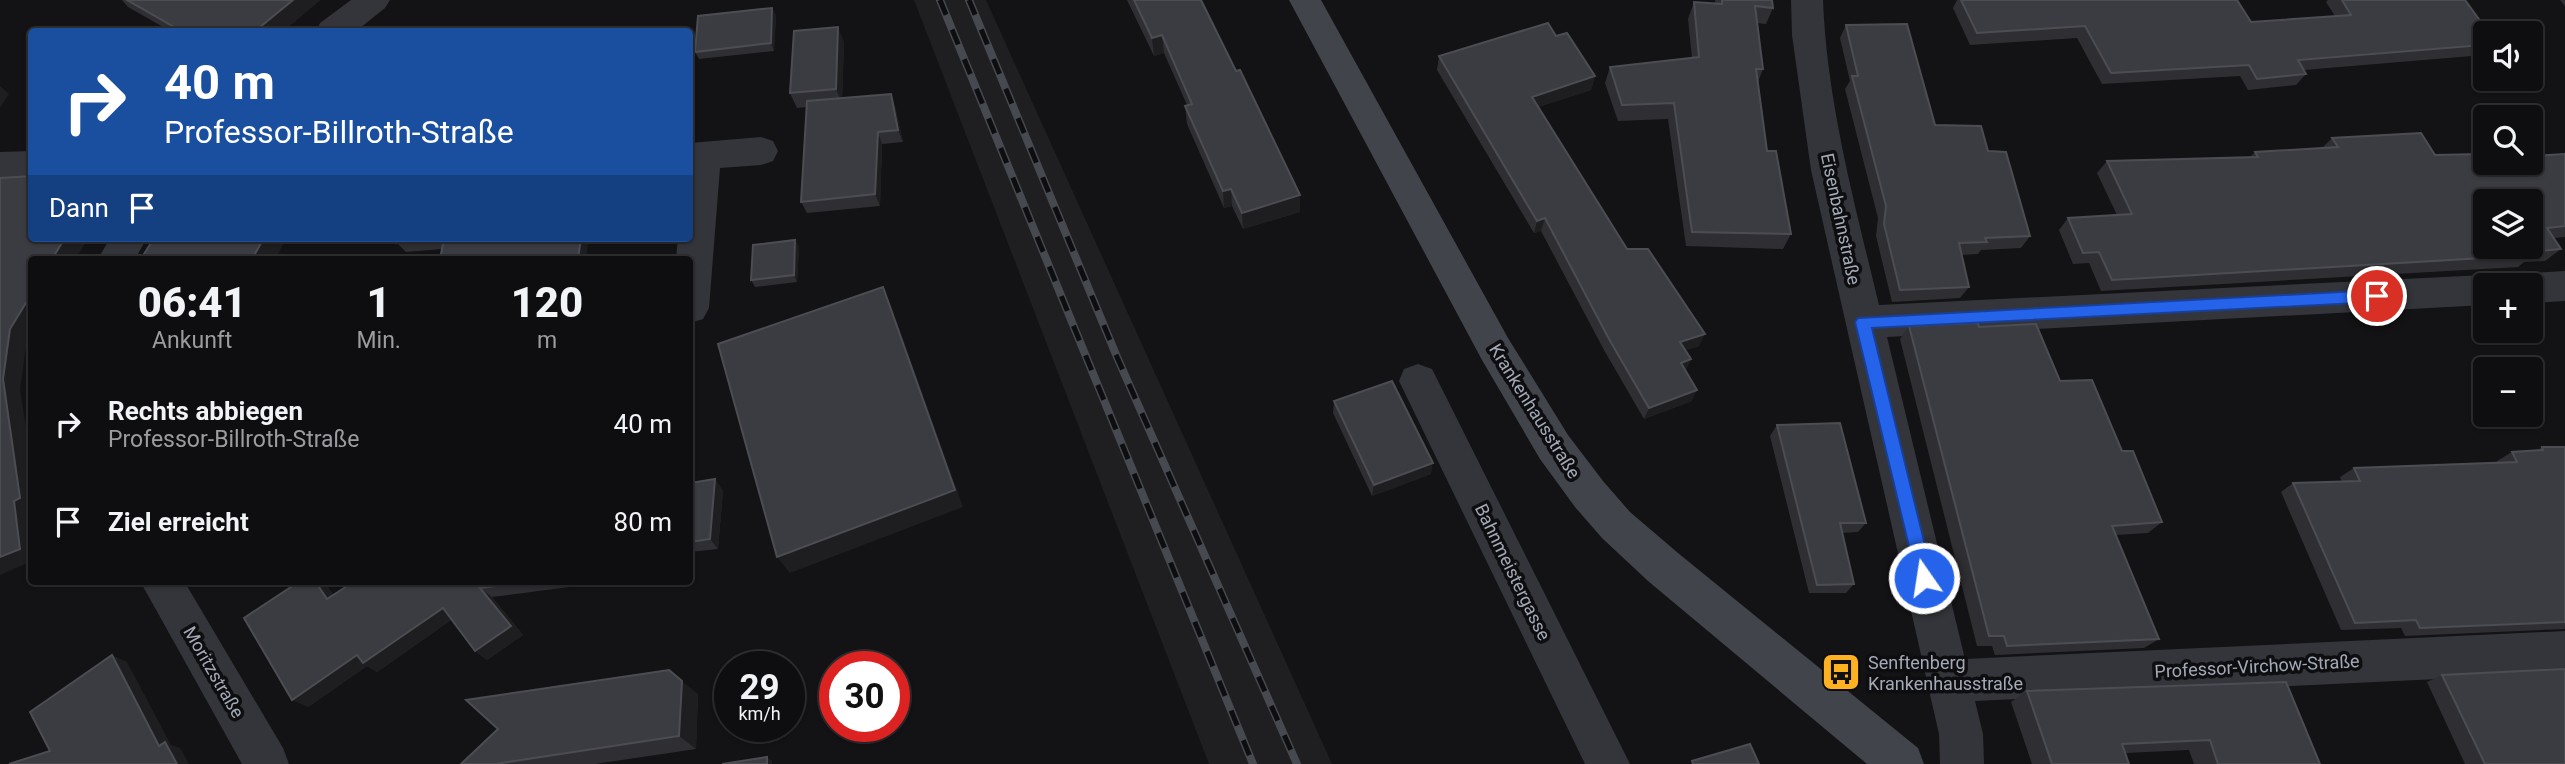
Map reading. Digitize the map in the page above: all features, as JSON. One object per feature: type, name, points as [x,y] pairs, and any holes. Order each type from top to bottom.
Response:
[{"type":"main road","name":"Krankenhausstraße","points":[[1305,0],[1495,349],[1554,447],[1589,495],[1616,525],[1663,567],[1902,764]]},
{"type":"street","points":[[337,28],[374,0]]},
{"type":"street","name":"Eisenbahnstraße","points":[[1807,0],[1808,35],[1829,170],[1961,734],[1962,764]]},
{"type":"street","points":[[692,256],[697,156],[761,151]]},
{"type":"street","points":[[0,166],[28,165]]},
{"type":"street","points":[[2543,287],[2565,286]]},
{"type":"street","points":[[1863,322],[2473,291]]},
{"type":"street","name":"Bahnmeistergasse","points":[[1418,381],[1608,764]]},
{"type":"street","name":"Moritzstraße","points":[[163,585],[267,764]]},
{"type":"street","name":"Professor-Virchow-Straße","points":[[1949,681],[2565,652]]},
{"type":"shaded area","points":[[914,0],[986,0],[1332,764],[1209,764]]},
{"type":"building","points":[[127,0],[293,0],[259,28],[176,28]]},
{"type":"building","points":[[1134,0],[1201,0],[1236,71],[1240,70],[1300,195],[1242,213],[1231,189],[1223,191],[1185,106],[1192,104],[1162,35],[1152,38]]},
{"type":"building","points":[[1722,0],[1772,0],[1773,8],[1755,6],[1763,69],[1756,69],[1767,151],[1776,151],[1791,234],[1692,232],[1674,103],[1622,105],[1610,67],[1699,57],[1694,2],[1722,4]]},
{"type":"building","points":[[1961,0],[2237,0],[2251,22],[2351,15],[2342,0],[2465,0],[2480,21],[2473,21],[2473,46],[2298,60],[2306,74],[2257,79],[2249,65],[2111,73],[2085,26],[1977,33]]},
{"type":"building","points":[[772,8],[771,43],[695,52],[698,16]]},
{"type":"building","points":[[1548,23],[1556,36],[1567,33],[1595,76],[1532,97],[1627,249],[1648,249],[1705,334],[1680,342],[1691,359],[1681,363],[1697,390],[1649,408],[1545,218],[1537,221],[1439,56]]},
{"type":"building","points":[[1907,24],[1935,125],[1981,126],[1988,151],[2006,152],[2030,236],[1985,238],[1987,242],[1959,243],[1969,287],[1900,290],[1884,224],[1886,206],[1852,76],[1858,76],[1846,25]]},
{"type":"building","points":[[838,27],[836,89],[790,93],[794,31]]},
{"type":"building","points":[[891,94],[898,130],[878,132],[875,194],[801,202],[807,101]]},
{"type":"building","points":[[2421,133],[2435,155],[2473,154],[2473,175],[2543,175],[2543,155],[2565,154],[2565,226],[2547,228],[2561,249],[2543,251],[2543,189],[2473,189],[2473,259],[2112,280],[2099,252],[2083,253],[2068,218],[2132,214],[2107,161],[2258,157],[2255,152],[2338,147],[2332,138]]},
{"type":"building","points":[[28,176],[28,242],[63,242],[54,256],[28,256],[28,300],[10,329],[3,379],[20,498],[14,501],[20,549],[0,557],[0,178]]},
{"type":"building","points":[[795,240],[794,275],[751,280],[753,245]]},
{"type":"building","points":[[152,242],[262,242],[254,256],[143,256]]},
{"type":"building","points":[[443,242],[580,242],[578,256],[441,256]]},
{"type":"building","points":[[883,287],[955,490],[777,557],[718,344]]},
{"type":"building","points":[[1978,323],[1979,327],[2036,324],[2060,381],[2092,380],[2122,451],[2133,451],[2162,522],[2112,526],[2159,639],[2007,646],[2004,636],[1989,636],[1909,326]]},
{"type":"building","points":[[1392,381],[1433,463],[1374,485],[1334,401]]},
{"type":"building","points":[[1840,423],[1866,523],[1840,523],[1854,584],[1817,585],[1777,425]]},
{"type":"building","points":[[2542,447],[2565,447],[2565,622],[2420,628],[2416,620],[2355,623],[2293,483],[2360,481],[2354,468],[2517,462],[2512,452],[2543,450]]},
{"type":"building","points":[[715,479],[710,539],[693,542],[693,483]]},
{"type":"building","points":[[294,585],[318,585],[327,599],[349,585],[504,585],[480,588],[511,626],[475,651],[443,608],[363,663],[357,655],[292,700],[244,618]]},
{"type":"building","points":[[112,655],[159,746],[165,742],[177,764],[9,764],[50,751],[30,712]]},
{"type":"building","points":[[2565,669],[2565,764],[2485,764],[2442,675]]},
{"type":"building","points":[[669,670],[682,681],[679,736],[495,764],[461,764],[498,729],[466,700]]},
{"type":"building","points":[[2286,682],[2320,764],[2218,764],[2210,740],[2122,744],[2129,764],[2052,764],[2027,691]]},
{"type":"building","points":[[1750,744],[1759,764],[1693,764],[1692,761]]},
{"type":"building","points":[[767,757],[767,764],[722,764]]},
{"type":"railway","points":[[940,0],[1253,764]]},
{"type":"railway","points":[[969,0],[1117,357],[1297,764]]},
{"type":"place","name":"Senftenberg Krankenhausstraße","points":[[1841,672]]},
{"type":"route","points":[[1924,578],[1863,322],[2377,296]]}]
